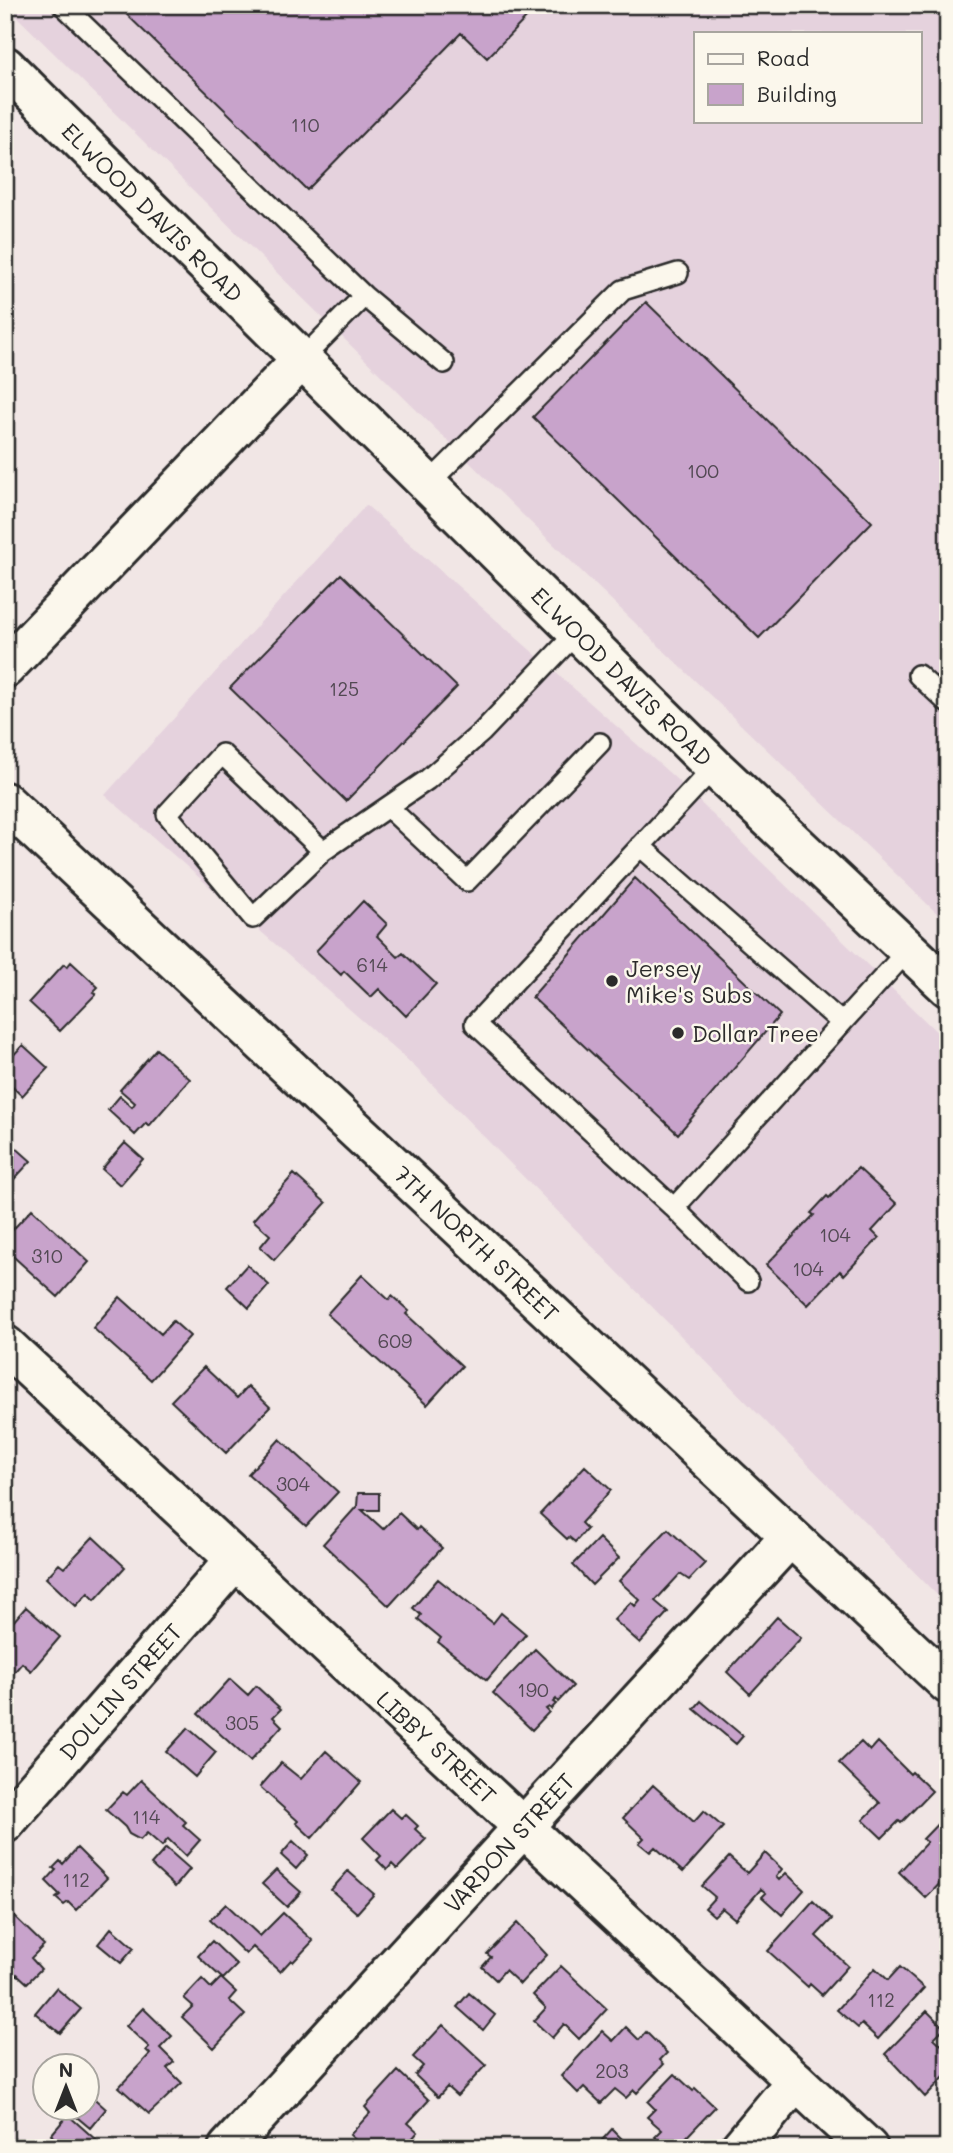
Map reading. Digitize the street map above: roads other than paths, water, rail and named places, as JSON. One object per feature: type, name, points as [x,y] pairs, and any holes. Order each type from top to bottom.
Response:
[{"type":"street","name":"ELWOOD DAVIS ROAD","points":[[5,66],[715,767],[948,987]]},
{"type":"street","points":[[5,668],[302,359]]},
{"type":"street","name":"7TH NORTH STREET","points":[[5,802],[948,1684]]},
{"type":"street","name":"LIBBY STREET","points":[[5,1345],[868,2148]]},
{"type":"street","name":"VARDON STREET","points":[[228,2148],[790,1537]]},
{"type":"street","name":"DOLLIN STREET","points":[[5,1823],[236,1560]]},
{"type":"street","points":[[740,2148],[796,2081]]},
{"type":"lane","points":[[63,5],[364,296],[444,363]]},
{"type":"lane","points":[[428,484],[624,290],[678,273]]},
{"type":"lane","points":[[302,359],[364,296]]},
{"type":"lane","points":[[323,851],[222,754],[167,814],[253,918],[323,851],[427,780],[482,732],[578,631]]},
{"type":"lane","points":[[918,675],[948,703]]},
{"type":"lane","points":[[389,808],[467,881],[600,743]]},
{"type":"lane","points":[[715,767],[475,1024],[748,1280]]},
{"type":"lane","points":[[640,846],[842,1023]]},
{"type":"lane","points":[[674,1208],[908,950]]},
{"type":"place","name":"Jersey Mike's Subs","points":[[612,981]]},
{"type":"place","name":"Dollar Tree","points":[[678,1033]]}]
